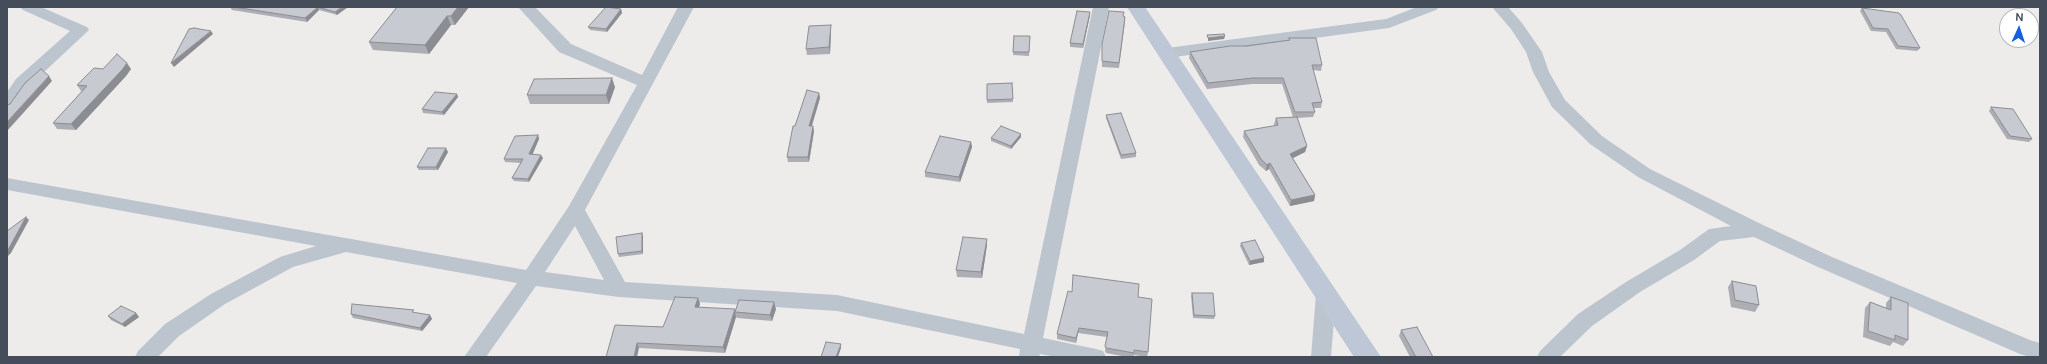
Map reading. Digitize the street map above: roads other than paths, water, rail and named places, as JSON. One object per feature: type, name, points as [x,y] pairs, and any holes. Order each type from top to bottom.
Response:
[{"type":"main road","points":[[1136,7],[1368,357]]},
{"type":"street","points":[[7,104],[22,83],[81,30],[28,7]]},
{"type":"street","points":[[526,7],[565,48],[646,82]]},
{"type":"street","points":[[474,357],[531,278],[576,210],[686,7]]},
{"type":"street","points":[[1031,350],[1101,7]]},
{"type":"street","points":[[1167,53],[1389,23],[1431,7]]},
{"type":"street","points":[[1500,7],[1517,26],[1534,52],[1541,72],[1558,103],[1596,140],[1644,173],[1756,230],[1853,274],[2026,348],[2040,351]]},
{"type":"street","points":[[7,184],[531,278],[619,289],[837,303],[1031,350],[1096,357]]},
{"type":"street","points":[[576,210],[619,289]]},
{"type":"street","points":[[1547,357],[1584,320],[1633,287],[1687,255],[1716,234],[1756,230]]},
{"type":"street","points":[[145,357],[172,330],[218,299],[287,262],[347,244]]},
{"type":"street","points":[[1321,357],[1326,294]]}]
